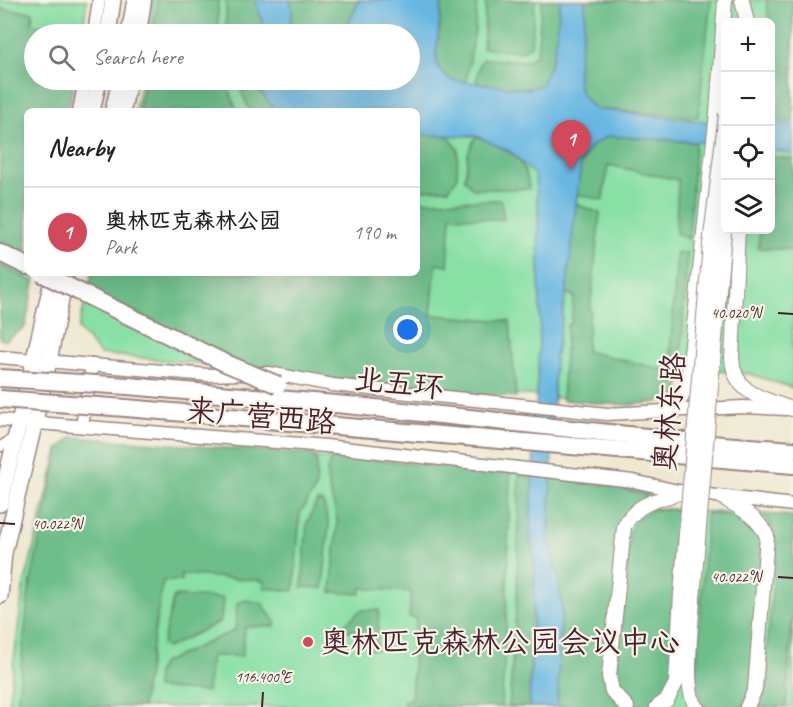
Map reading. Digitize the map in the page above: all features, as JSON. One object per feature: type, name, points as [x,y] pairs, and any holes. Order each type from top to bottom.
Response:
[{"type":"highway","points":[[0,253],[24,265]]},
{"type":"highway","points":[[47,276],[223,362],[278,385],[322,400],[347,405]]},
{"type":"highway","name":"北五环","points":[[0,378],[128,386],[510,422],[569,437],[793,465]]},
{"type":"highway","name":"北五环","points":[[0,399],[509,440],[569,437],[793,450]]},
{"type":"main road","points":[[109,24],[113,0]]},
{"type":"main road","points":[[131,24],[135,0]]},
{"type":"main road","points":[[727,0],[729,18]]},
{"type":"main road","points":[[723,72],[727,0]]},
{"type":"main road","points":[[741,0],[741,18]]},
{"type":"main road","points":[[741,0],[746,18]]},
{"type":"main road","points":[[93,108],[97,90]]},
{"type":"main road","points":[[114,108],[118,90]]},
{"type":"main road","points":[[668,410],[677,404],[684,394],[688,381],[714,145],[721,113]]},
{"type":"main road","name":"奥林东路","points":[[697,707],[693,703],[688,687],[687,596],[721,113]]},
{"type":"main road","name":"奥林东路","points":[[657,707],[667,700],[676,683],[723,234]]},
{"type":"main road","points":[[738,234],[732,359],[736,379],[750,392],[792,409]]},
{"type":"main road","points":[[42,360],[54,276]]},
{"type":"main road","points":[[0,504],[65,276]]},
{"type":"main road","points":[[690,347],[699,357],[727,361],[732,359]]},
{"type":"main road","points":[[0,596],[4,554],[24,426]]},
{"type":"main road","name":"奥林东路","points":[[627,707],[612,691],[609,676],[624,527],[630,515],[647,504],[683,492]]},
{"type":"main road","points":[[723,498],[754,517],[767,536],[756,689],[747,707]]},
{"type":"street","points":[[95,24],[99,0]]},
{"type":"street","points":[[141,24],[145,0]]},
{"type":"street","points":[[80,108],[83,90]]},
{"type":"street","points":[[125,108],[129,90]]},
{"type":"street","points":[[0,357],[208,375],[269,373],[333,386],[607,414],[743,407],[792,409]]},
{"type":"street","points":[[82,426],[92,365]]},
{"type":"street","name":"来广营西路","points":[[0,420],[24,426],[82,426],[326,446],[633,481],[683,492],[793,506]]},
{"type":"street","points":[[0,447],[24,426]]},
{"type":"green space","points":[[0,0],[87,0],[83,24],[24,24],[24,90],[72,90],[69,108],[24,108],[24,276],[35,276],[25,327],[6,340],[0,339]]},
{"type":"green space","points":[[153,0],[793,0],[793,388],[750,374],[680,367],[633,405],[100,354],[78,329],[92,276],[420,276],[420,108],[136,108],[140,90],[420,90],[420,24],[150,24]]},
{"type":"green space","points":[[158,0],[218,0],[218,24],[154,24]]},
{"type":"green space","points":[[226,0],[255,0],[262,24],[226,24]]},
{"type":"green space","points":[[290,0],[360,0],[348,24],[290,24],[292,10]]},
{"type":"green space","points":[[442,0],[477,0],[475,30],[466,82],[451,80],[438,68],[436,54]]},
{"type":"green space","points":[[486,0],[535,0],[531,45],[521,52],[483,48]]},
{"type":"green space","points":[[542,0],[560,0],[553,55],[540,86],[528,89],[476,83],[480,63],[484,59],[527,61],[537,54]]},
{"type":"green space","points":[[585,0],[711,0],[698,117],[595,109],[584,98],[578,82],[578,72]]},
{"type":"green space","points":[[766,0],[793,0],[793,122],[775,120],[775,18],[769,18]]},
{"type":"green space","points":[[0,9],[33,12],[32,24],[24,24],[24,90],[72,90],[69,108],[24,108],[24,257],[0,245]]},
{"type":"green space","points":[[143,90],[230,90],[236,108],[140,108]]},
{"type":"green space","points":[[241,90],[259,90],[274,108],[249,108]]},
{"type":"green space","points":[[420,135],[448,136],[458,149],[457,178],[449,189],[420,190]]},
{"type":"green space","points":[[476,136],[505,149],[519,160],[524,168],[529,189],[473,189],[465,179],[468,153]]},
{"type":"green space","points":[[608,136],[695,142],[689,239],[676,233],[678,180],[608,165],[603,200],[576,194],[581,162],[591,146]]},
{"type":"green space","points":[[775,157],[793,159],[793,250],[758,248],[760,234],[775,234]]},
{"type":"green space","points":[[501,200],[504,220],[451,216],[448,266],[436,264],[431,315],[510,321],[516,397],[333,381],[254,370],[88,290],[91,276],[273,276],[273,281],[308,284],[309,276],[420,276],[420,201]]},
{"type":"green space","points":[[575,204],[600,213],[586,351],[669,371],[677,252],[687,253],[679,395],[650,403],[635,404],[562,400],[567,325],[571,324],[574,296],[566,294]]},
{"type":"green space","points":[[0,265],[34,282],[25,327],[6,340],[0,339]]},
{"type":"green space","points":[[72,437],[313,454],[317,461],[316,488],[300,513],[294,591],[264,588],[264,581],[181,574],[181,581],[163,581],[142,707],[17,707],[29,590],[59,449]]},
{"type":"green space","points":[[74,438],[592,479],[649,494],[653,508],[793,517],[793,707],[8,707],[23,590],[58,450]]},
{"type":"green space","points":[[334,456],[510,472],[506,636],[501,707],[403,707],[404,700],[411,700],[416,618],[409,617],[411,592],[361,588],[360,594],[331,592],[337,523],[327,472]]},
{"type":"green space","points":[[519,475],[534,476],[530,534],[535,571],[529,707],[509,707],[517,597]]},
{"type":"green space","points":[[551,476],[592,480],[646,495],[648,500],[628,511],[606,676],[618,707],[557,707],[562,607],[549,540]]},
{"type":"green space","points":[[317,501],[323,502],[329,524],[323,588],[302,587],[307,523]]},
{"type":"green space","points":[[655,509],[683,510],[673,685],[650,707],[636,706],[627,701],[620,692],[616,679],[630,532],[640,518]]},
{"type":"green space","points":[[707,513],[746,517],[763,531],[754,684],[742,707],[706,707],[700,702],[695,690]]},
{"type":"green space","points":[[763,514],[793,516],[793,608],[786,707],[757,707],[763,688],[776,553],[773,532]]},
{"type":"green space","points":[[174,596],[223,598],[221,621],[167,648],[162,645]]},
{"type":"green space","points":[[246,600],[262,603],[275,622],[275,626],[245,627],[242,656],[211,656],[207,692],[156,688],[157,673],[162,663],[235,630],[237,603]]},
{"type":"green space","points":[[361,610],[379,610],[377,650],[367,649],[367,640],[356,640],[356,631],[342,630],[342,627]]},
{"type":"water","points":[[255,0],[290,0],[292,10],[290,24],[262,24]]},
{"type":"water","points":[[360,0],[442,0],[436,55],[438,68],[451,80],[528,89],[540,86],[550,66],[560,0],[585,0],[578,82],[582,95],[595,109],[721,124],[721,144],[608,136],[591,146],[581,162],[566,294],[555,359],[549,540],[558,575],[562,607],[557,707],[529,707],[535,571],[530,534],[540,323],[538,207],[535,175],[509,151],[476,136],[420,135],[420,108],[274,108],[259,90],[420,90],[420,24],[348,24]]},
{"type":"water","points":[[775,123],[793,125],[793,154],[775,151]]},
{"type":"place","name":"奥林匹克森林公园","points":[[571,170]]},
{"type":"place","name":"奥林匹克森林公园会议中心","points":[[308,642]]}]
